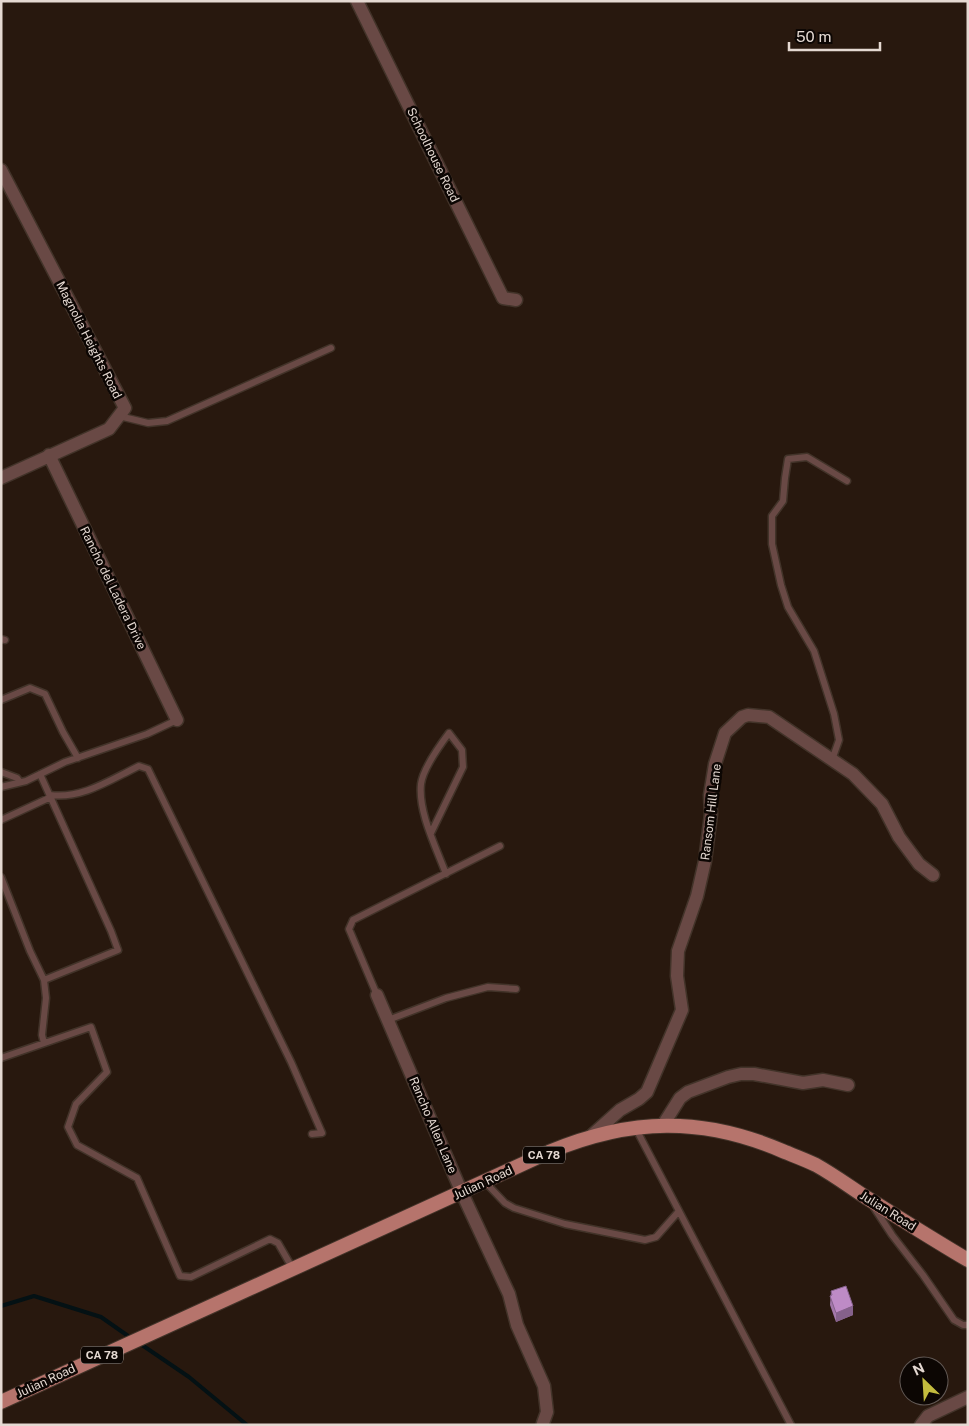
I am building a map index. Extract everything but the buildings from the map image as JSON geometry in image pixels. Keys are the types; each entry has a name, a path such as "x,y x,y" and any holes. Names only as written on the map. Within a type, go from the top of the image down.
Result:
{"main road":[{"name":"Julian Road","path":"1,1402 556,1149 591,1136 635,1127 662,1125 712,1129 760,1141 815,1165 968,1260"}],"street":[{"name":"Schoolhouse Road","path":"356,1 503,298 516,300"},
{"name":"Magnolia Heights Road","path":"1,170 125,408 109,428 1,478"},
{"name":"Rancho del Ladera Drive","path":"49,455 177,720"},
{"name":"Ransom Hill Lane","path":"591,1136 620,1110 647,1092 682,1010 677,976 678,951 697,896 706,861 715,764 725,733 742,717 748,715 769,717 853,774 882,804 899,838 920,864 934,875"},
{"name":"Rancho Allen Lane","path":"377,995 462,1193 509,1294 516,1325 544,1386 547,1412 543,1422"},
{"path":"662,1125 677,1102 688,1092 734,1076 754,1074 803,1083 823,1080 848,1085"},
{"path":"921,1425 928,1416 968,1397"}],"lane":[{"path":"119,416 148,423 167,421 331,348"},
{"path":"832,760 839,740 834,714 814,651 788,607 780,585 772,544 772,516 783,501 788,459 807,457 847,481"},
{"path":"1,700 30,688 45,694 78,758"},
{"path":"1,787 20,782 78,758 147,734 177,720"},
{"path":"431,833 463,767 462,750 449,733 435,751 421,783 423,811 431,833 446,874"},
{"path":"1,820 51,796 61,797 86,792 140,766 148,769 291,1062 322,1133 312,1134"},
{"path":"1,772 17,778 20,782"},
{"path":"40,774 118,950 44,980"},
{"path":"377,995 349,929 353,920 500,846"},
{"path":"1,877 30,951 44,980 46,998 42,1035 44,1044"},
{"path":"388,1020 446,998 488,987 516,989"},
{"path":"1,1058 91,1027 107,1072 76,1104 68,1128 77,1145 137,1178 180,1276 192,1277 270,1239 278,1243 293,1269"},
{"path":"635,1127 791,1425"},
{"path":"484,1182 505,1203 514,1208 565,1224 645,1240 656,1237 679,1211"},
{"path":"868,1198 892,1235 954,1320 963,1325 968,1324"}],"waterway":[{"path":"1,1306 34,1296 101,1317 131,1338"},
{"path":"139,1343 189,1377 247,1425"}]}
